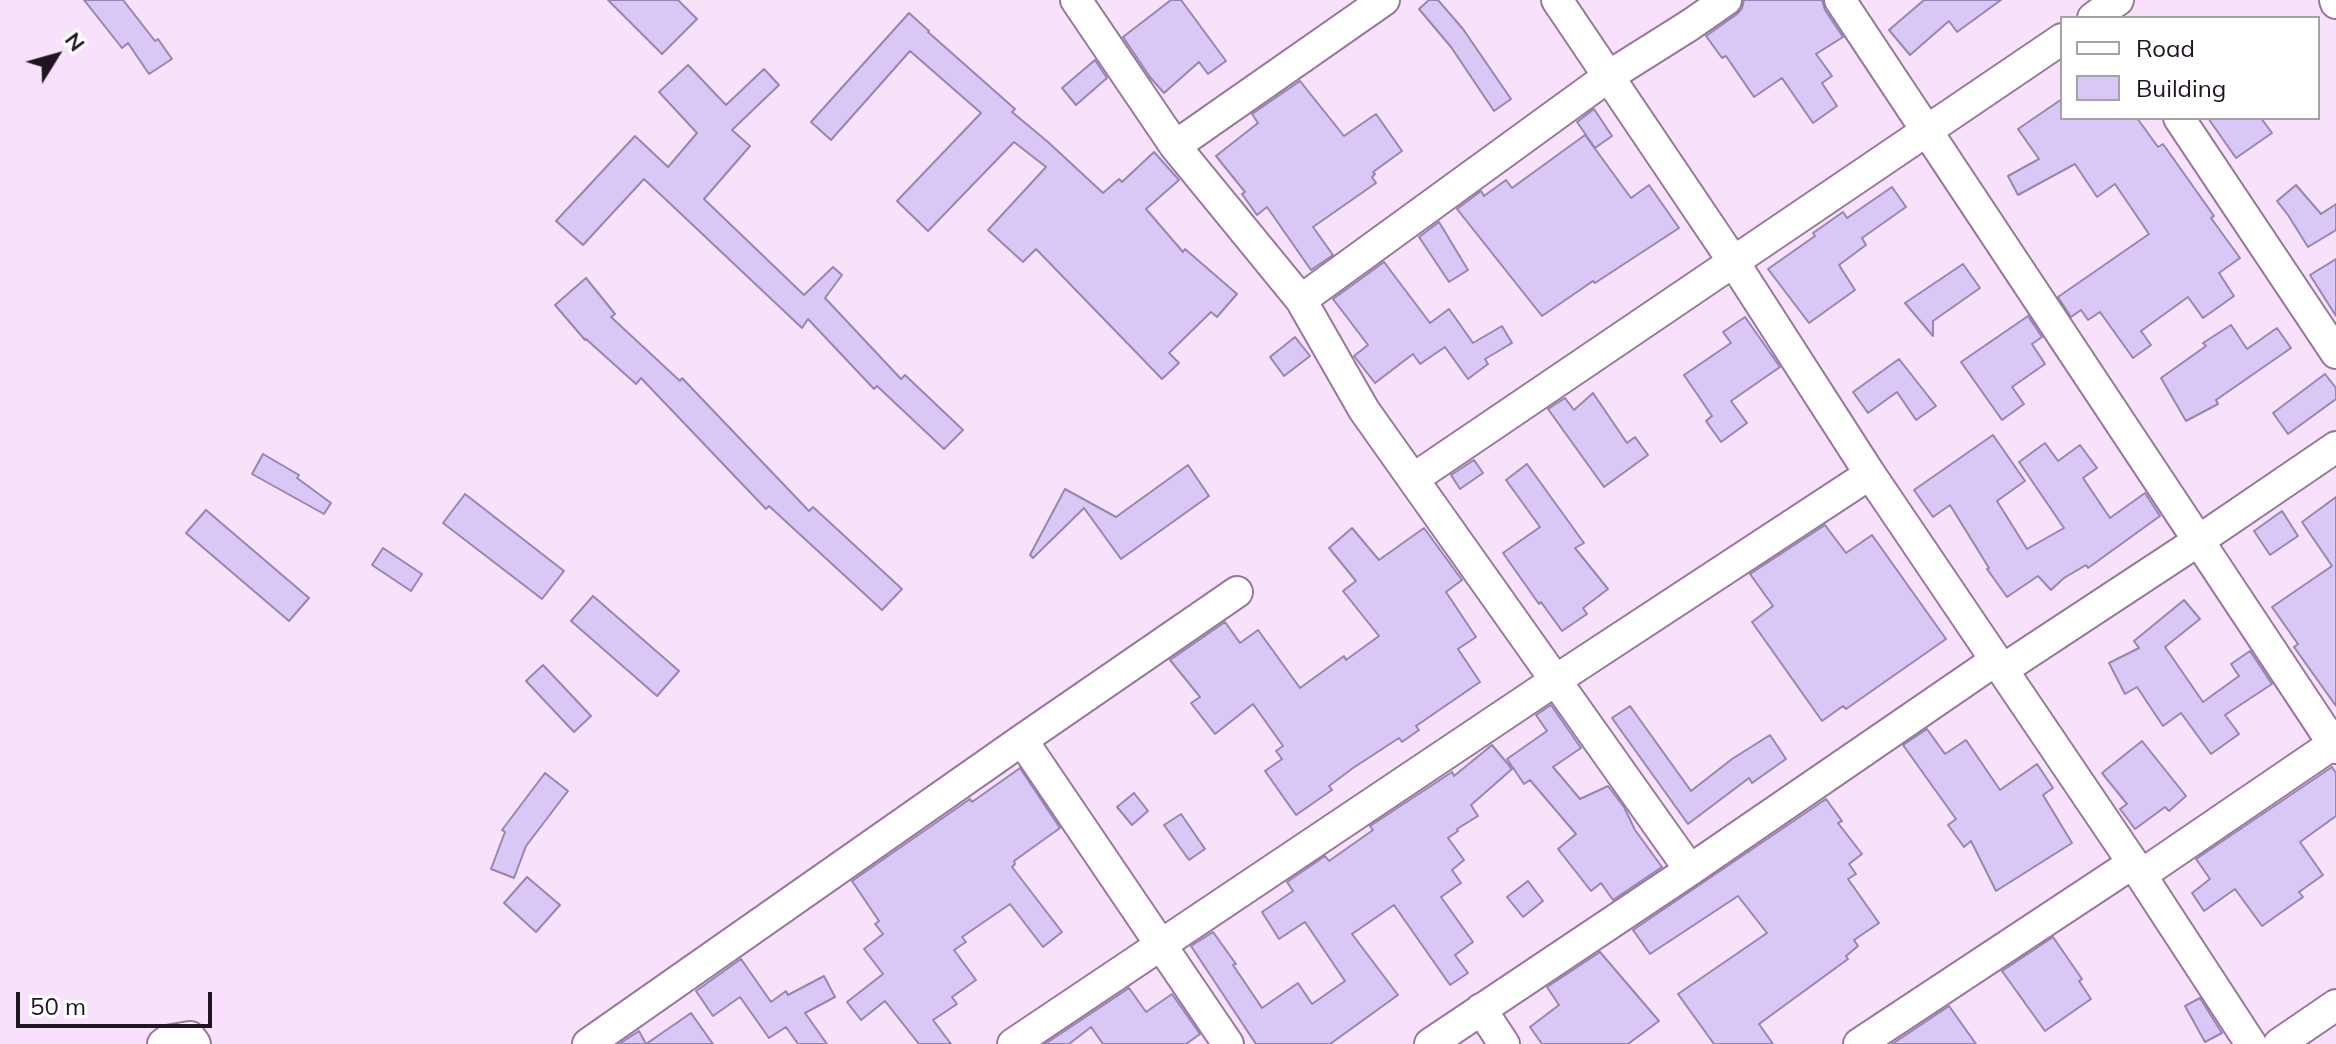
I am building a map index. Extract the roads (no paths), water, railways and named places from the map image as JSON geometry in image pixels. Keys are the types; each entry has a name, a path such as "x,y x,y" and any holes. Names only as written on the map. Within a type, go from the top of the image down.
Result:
{"street":[{"path":"1076,0 1175,146 1301,300 1364,410 1690,870"},
{"path":"1175,146 1384,0"},
{"path":"1557,0 2251,1044"},
{"path":"1301,300 1609,76 1726,0"},
{"path":"1840,0 2335,745 1859,1044"},
{"path":"1413,479 2060,40"},
{"path":"2180,120 2336,353"},
{"path":"1430,1044 1999,665 2198,541 2336,447"},
{"path":"1013,1044 1870,474"},
{"path":"588,1044 1237,592"},
{"path":"1022,740 1228,1044"},
{"path":"2279,1044 2336,1005"},
{"path":"1481,1009 1504,1044"},
{"path":"163,1044 190,1037 195,1044"}]}
